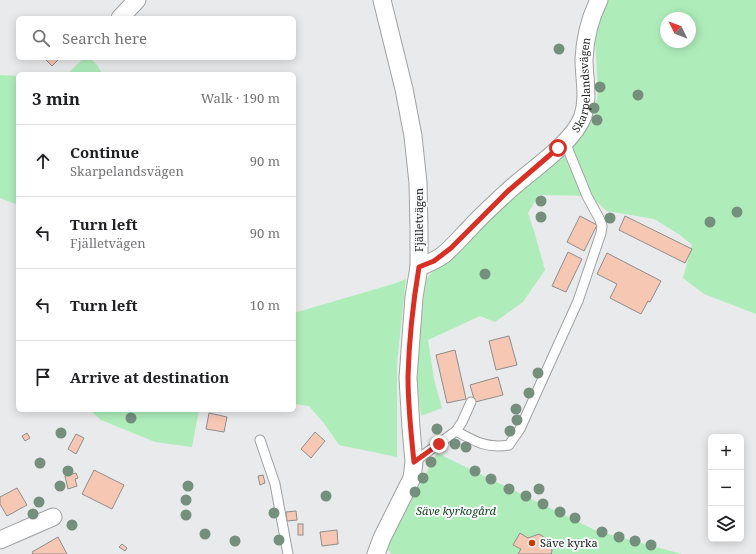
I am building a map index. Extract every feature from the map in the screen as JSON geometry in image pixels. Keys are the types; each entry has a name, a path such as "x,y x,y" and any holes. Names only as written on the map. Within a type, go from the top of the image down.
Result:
{"street":[{"path":"122,16 137,0"},
{"name":"Fjälletvägen","path":"376,554 382,538 412,478 414,462 410,428 408,378 414,297 419,267 418,183 413,136 404,89 382,0"},
{"name":"Skarpelandsvägen","path":"419,267 434,261 451,248 508,191 565,142 579,124 585,108 586,90 584,59 586,41 591,21 599,0"},
{"path":"0,540 53,517"}],"lane":[{"path":"456,431 485,445 509,445 520,429 578,301 602,226 565,142"},
{"path":"414,462 456,431 471,402"},
{"path":"260,440 275,484 288,554"}],"green space":[{"path":"609,0 756,0 756,314 704,294 683,278 692,245 680,235 654,219 607,211 590,196 539,195 528,213 545,270 523,302 495,322 480,316 428,340 434,379 442,408 421,416 417,380 417,337 425,281 438,264 573,143 593,119 598,92 595,39 599,18"},
{"path":"82,60 92,60 101,72 69,72"},
{"path":"0,75 16,76 16,204 0,198"},
{"path":"406,279 397,363 397,457 339,445 323,422 309,406 296,404 296,312"},
{"path":"92,412 199,412 192,447 155,442 101,420"},
{"name":"Säve kyrkogård","path":"437,453 597,531 682,554 391,554 386,547"}],"building":[{"path":"46,60 58,60 52,66"},
{"path":"580,216 597,225 584,251 567,242"},
{"path":"625,216 692,249 685,263 619,230"},
{"path":"568,252 582,259 566,292 552,286"},
{"path":"607,253 661,281 650,302 648,301 641,314 610,298 617,284 597,274"},
{"path":"509,336 517,365 496,370 489,341"},
{"path":"455,350 466,399 447,403 436,355"},
{"path":"498,377 503,395 475,402 470,385"},
{"path":"209,413 227,417 224,432 206,429"},
{"path":"315,432 325,441 311,458 301,449"},
{"path":"27,433 30,438 25,441 22,436"},
{"path":"76,434 84,438 76,454 68,449"},
{"path":"94,470 124,485 112,509 82,494"},
{"path":"76,473 78,478 75,479 77,486 68,489 65,476"},
{"path":"263,475 265,483 260,485 258,476"},
{"path":"17,488 27,505 7,516 0,504 0,497"},
{"path":"296,511 297,520 287,521 286,512"},
{"path":"298,524 303,524 303,535 298,535"},
{"path":"337,530 338,544 322,546 320,532"},
{"name":"Säve kyrka","path":"520,533 528,538 539,534 550,541 552,551 551,554 518,554 521,549 513,545"},
{"path":"58,537 67,554 33,554 32,552"},
{"path":"122,544 127,548 125,551 119,547"}],"place":[{"name":"Säve kyrka","path":"532,543"}],"route":[{"path":"439,444 421,459 414,462 410,428 408,378 414,297 419,267 434,261 451,248 508,191 558,148"}]}
